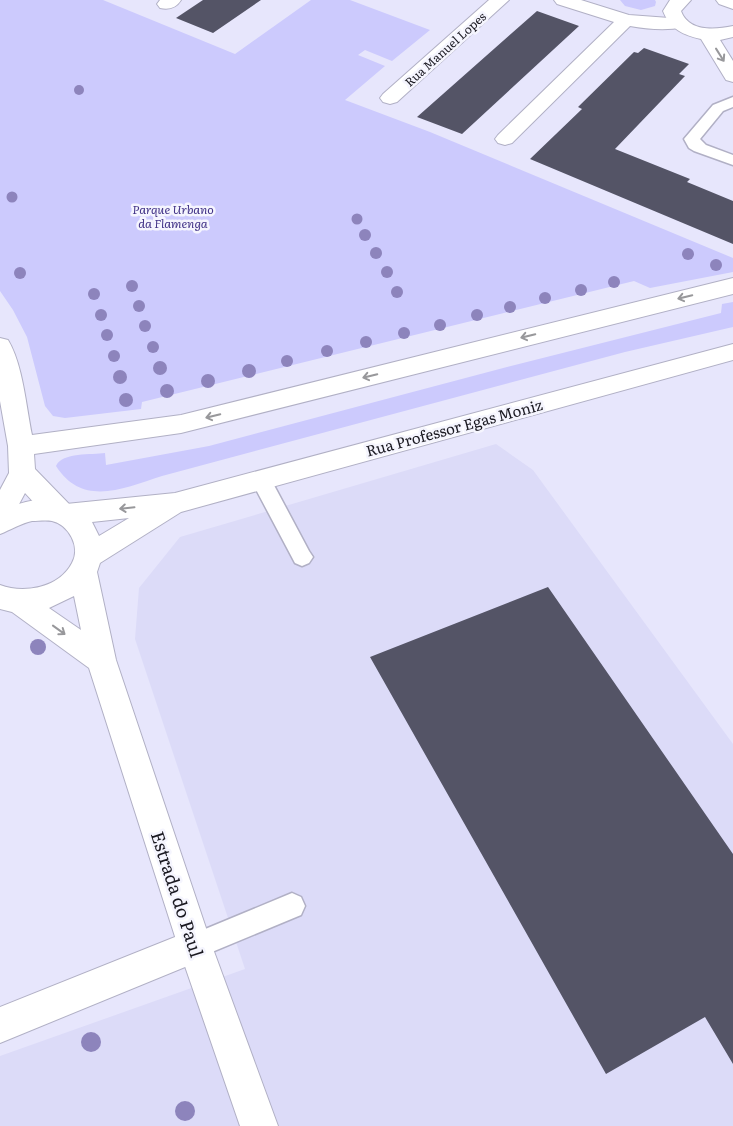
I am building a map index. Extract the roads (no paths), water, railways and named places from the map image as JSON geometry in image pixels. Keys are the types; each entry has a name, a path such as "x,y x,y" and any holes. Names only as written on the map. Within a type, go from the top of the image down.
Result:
{"street":[{"name":"Rua Manuel Lopes","path":"390,98 500,0"},
{"path":"563,0 626,20 646,23 678,23"},
{"path":"680,0 674,5 672,11 673,17 678,23 696,32 707,34 733,31"},
{"path":"725,0 733,4"},
{"path":"505,139 626,20"},
{"path":"707,34 733,76"},
{"path":"21,446 181,424 733,286"},
{"path":"0,346 5,362 21,446 22,473 0,516"},
{"name":"Rua Professor Egas Moniz","path":"0,523 10,516 45,509 65,513 175,503 733,352"},
{"name":"Estrada do Paul","path":"22,473 84,529 90,542 86,563 101,660 195,946 259,1126"},
{"name":"Rua Professor Egas Moniz","path":"6,598 38,600 56,594 72,583 86,563 175,503"},
{"path":"6,598 101,660"},
{"path":"0,1025 195,946"}],"lane":[{"path":"733,102 718,108 692,139 695,145 700,148 733,160"},
{"path":"261,480 302,557"},
{"path":"195,946 292,906"}],"park label":[{"name":"Parque Urbano da Flamenga","path":"173,216"}]}
